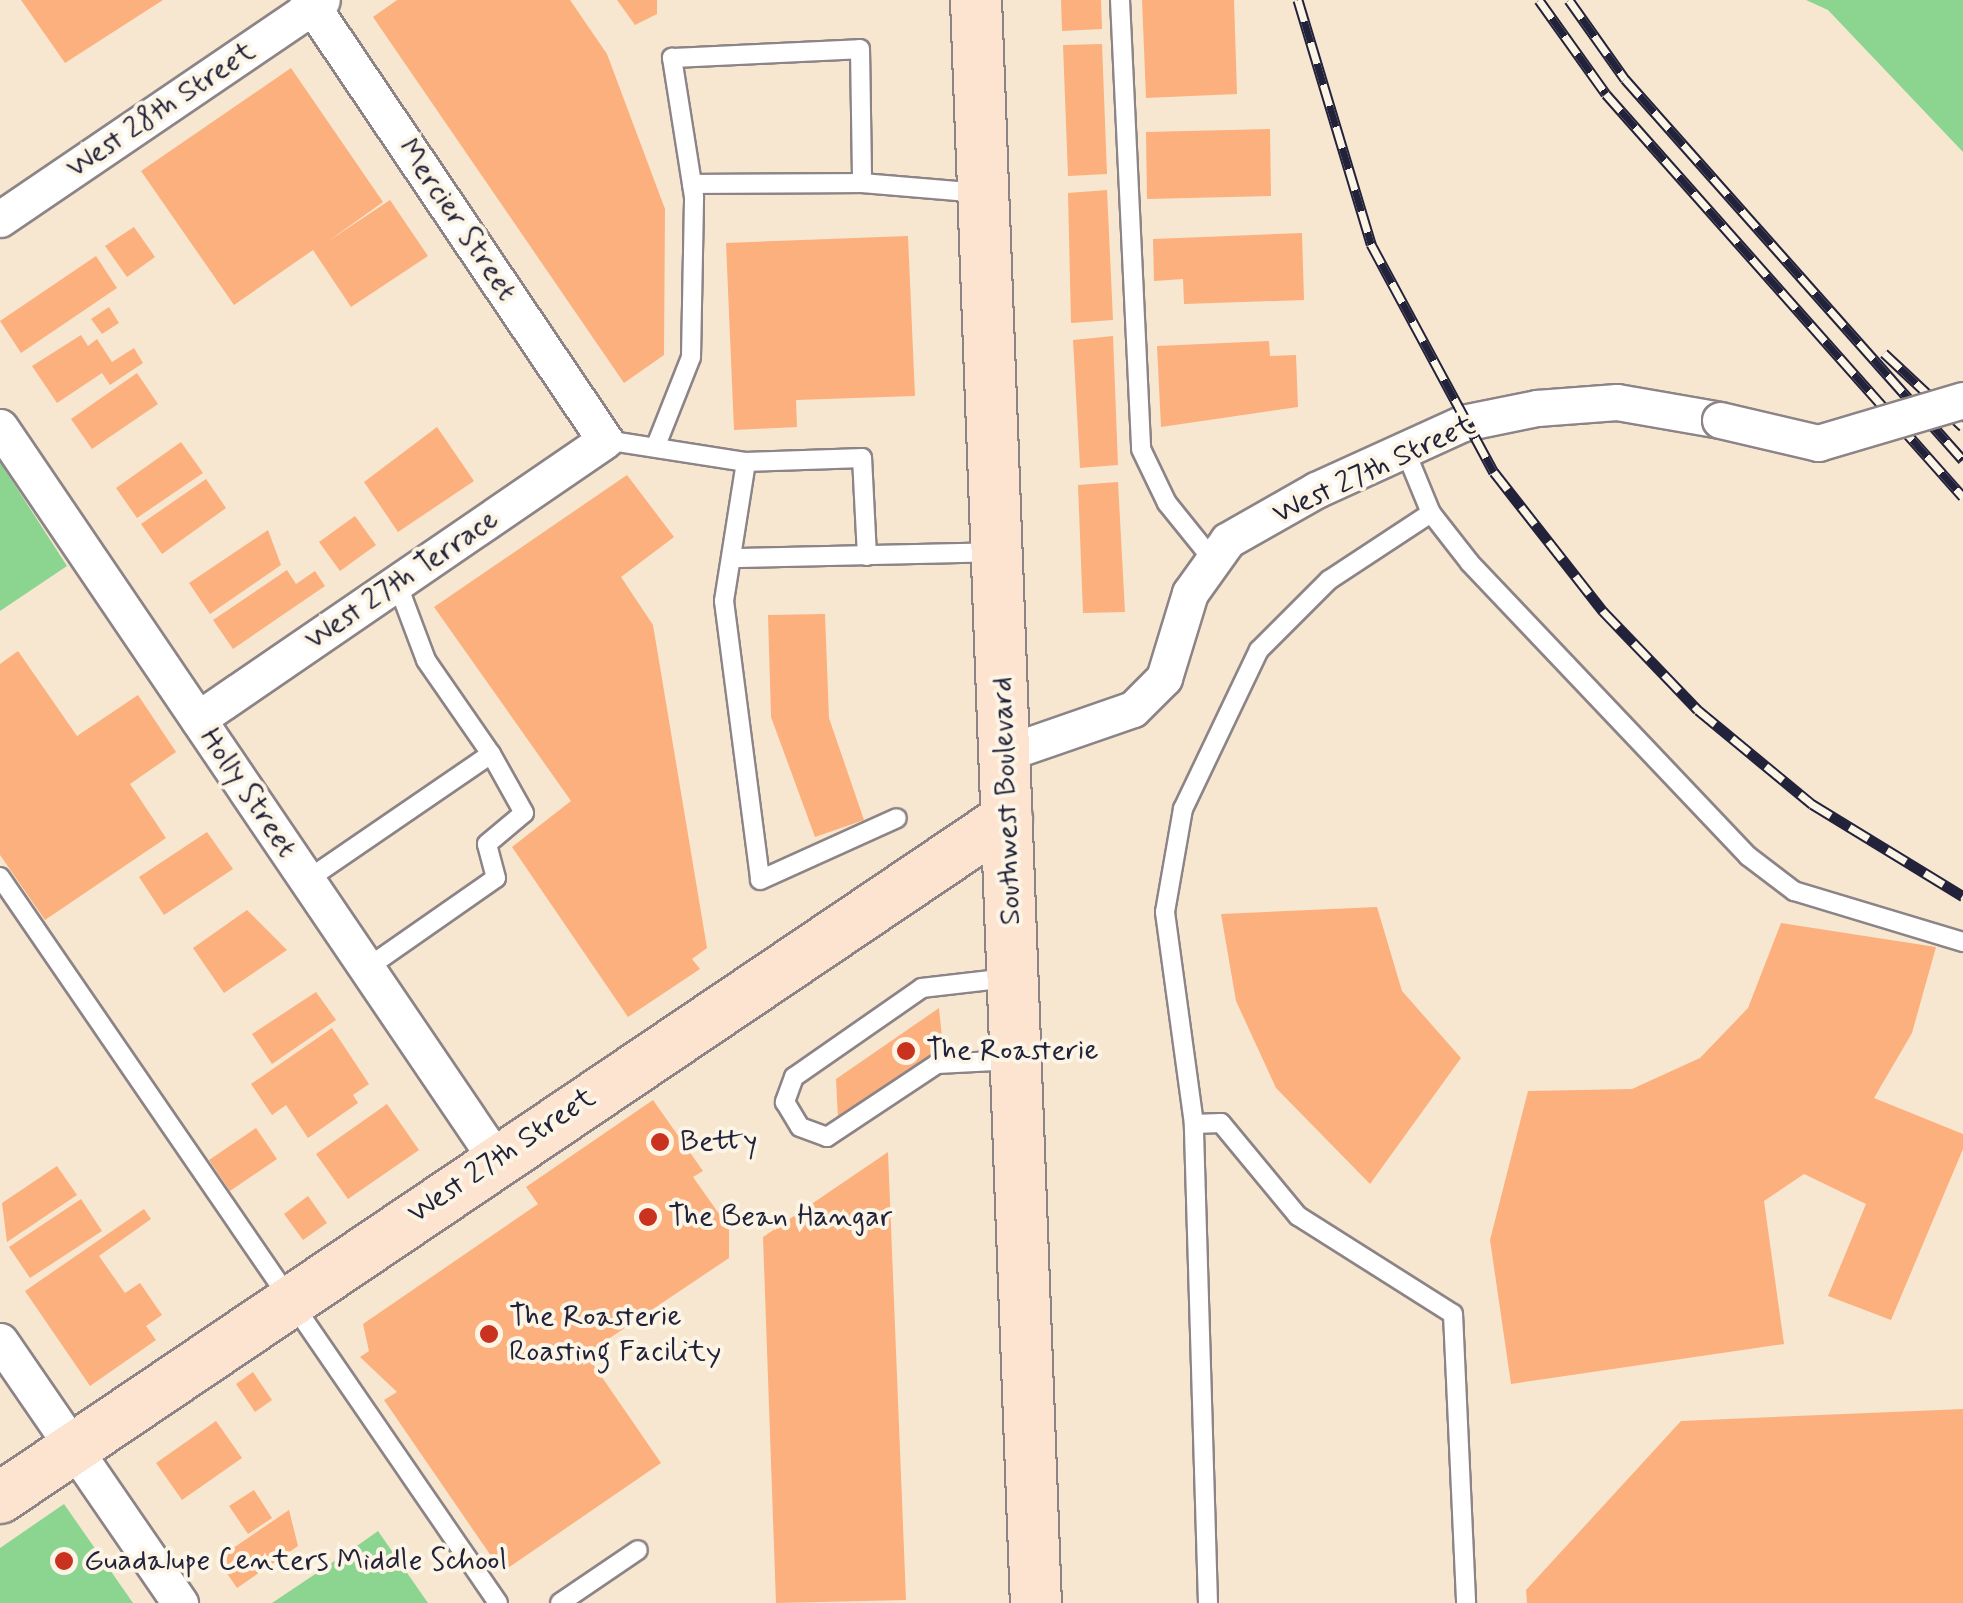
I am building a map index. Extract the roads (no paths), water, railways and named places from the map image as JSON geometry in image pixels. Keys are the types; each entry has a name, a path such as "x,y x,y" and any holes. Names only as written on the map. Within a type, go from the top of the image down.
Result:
{"main road":[{"name":"Southwest Boulevard","path":"976,0 1036,1603"},
{"name":"West 27th Street","path":"0,1498 496,1159 1007,818"}],"street":[{"name":"West 28th Street","path":"0,219 314,2"},
{"name":"Mercier Street","path":"314,2 605,440"},
{"name":"West 27th Street","path":"1006,754 1133,709 1164,678 1190,593 1214,560 1243,532 1462,424 1536,408 1616,402 1720,420 1818,443 1963,400"},
{"name":"Holly Street","path":"0,427 496,1159"},
{"name":"West 27th Terrace","path":"198,719 605,440"},
{"path":"0,1341 180,1603"}],"lane":[{"path":"1120,0 1141,449 1185,531 1214,560"},
{"path":"658,443 692,357 692,184 672,58 860,49 862,183"},
{"path":"692,184 862,183 984,192"},
{"path":"605,440 658,443 746,462 862,458 867,556"},
{"path":"1405,450 1431,513 1748,856 1794,890 1963,942"},
{"path":"746,462 736,558 724,602 760,880 897,818"},
{"path":"1208,1603 1194,1124 1165,912 1183,809 1260,650 1328,580 1431,513"},
{"path":"736,558 998,552"},
{"path":"367,968 496,878 487,844 524,814 492,754 426,660 397,583"},
{"path":"307,880 492,754"},
{"path":"0,877 498,1603"},
{"path":"1013,978 922,988 794,1076 786,1102 800,1127 826,1137 937,1064 1016,1060"},
{"path":"1194,1124 1221,1123 1298,1216 1453,1314 1466,1603"},
{"path":"560,1603 638,1550"}],"railway":[{"path":"1298,0 1371,244 1494,472 1603,611 1698,710 1812,804 1963,896"},
{"path":"1539,0 1606,94 1963,497"},
{"path":"1569,0 1625,79 1963,460"},
{"path":"1884,353 1963,427"}],"place":[{"name":"The Roasterie","path":"906,1051"},
{"name":"Betty","path":"660,1142"},
{"name":"The Bean Hangar","path":"648,1217"},
{"name":"The Roasterie Roasting Facility","path":"489,1334"},
{"name":"Guadalupe Centers Middle School","path":"64,1561"}]}
